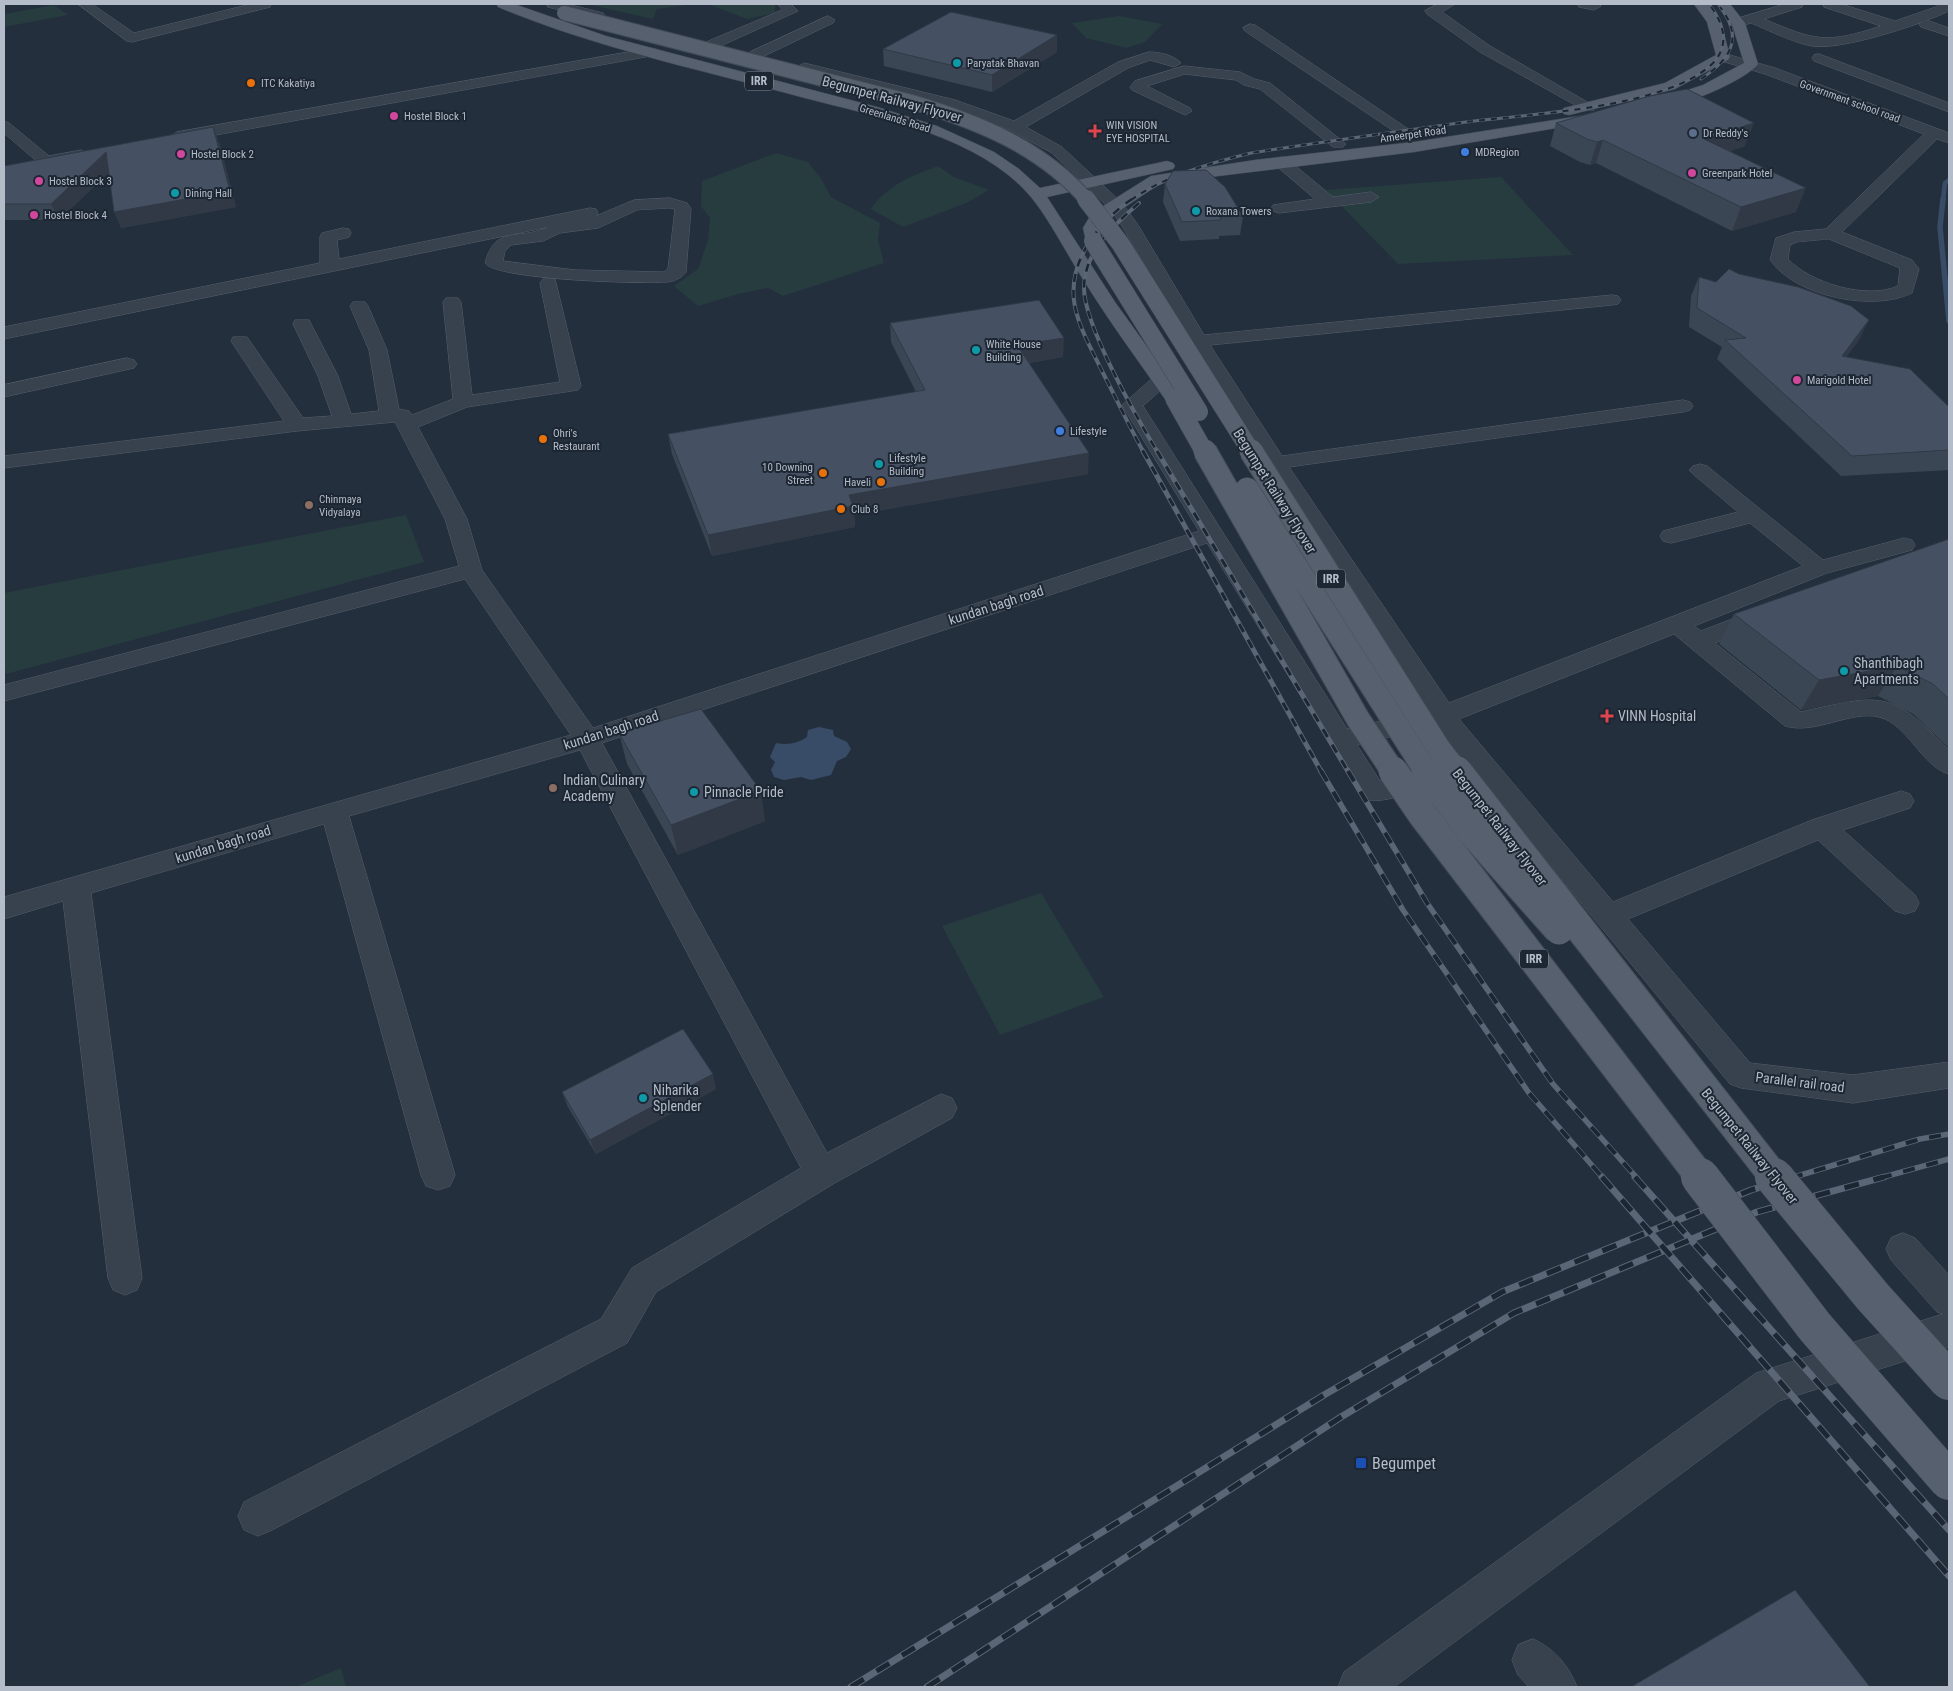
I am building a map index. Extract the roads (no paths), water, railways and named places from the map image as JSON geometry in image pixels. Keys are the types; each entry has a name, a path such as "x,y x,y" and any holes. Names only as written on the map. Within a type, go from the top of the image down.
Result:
{"main road":[{"name":"Greenlands Road","path":"503,4 597,40 651,52 903,118 967,143 1011,170 1036,194 1107,303 1168,389"},
{"name":"Begumpet Railway Flyover","path":"536,4 559,8 899,98 958,116 980,125 1042,159 1085,195 1120,243 1439,749 1666,1041 1873,1297 1949,1382"},
{"path":"1700,4 1714,22 1723,57"},
{"path":"1723,4 1738,23 1750,62"},
{"name":"Ameerpet Road","path":"1036,194 1093,183 1149,169 1244,154 1409,135 1589,107 1670,86 1723,57"},
{"name":"Ameerpet Road","path":"1116,206 1157,180 1281,162 1414,147 1616,114 1691,97 1728,81 1750,62"},
{"path":"903,118 938,100"},
{"name":"IRR","path":"1116,206 1098,217 1091,225 1090,232 1093,241 1416,758 1473,834 1510,876 1666,1041"},
{"name":"IRR","path":"1168,389 1358,719 1423,815 1815,1328 1949,1481"}],"street":[{"path":"84,4 132,38 265,4"},
{"path":"711,45 790,11 784,4"},
{"path":"1449,4 1432,11 1486,49 1589,107"},
{"path":"1738,23 1797,4"},
{"path":"1829,4 1892,25"},
{"path":"1753,19 1791,35 1815,42 1847,40 1949,6 1946,4"},
{"name":"Greenlands Road","path":"559,8 938,100 1015,126 1057,150 1116,206 1130,225 1198,341 1276,463 1444,715 1480,765 1741,1075"},
{"path":"1772,66 1799,63 1819,58 1949,17"},
{"path":"755,55 828,20"},
{"path":"1926,24 1949,32"},
{"path":"1250,28 1409,135"},
{"path":"163,140 651,52"},
{"path":"1015,126 1123,65 1149,56 1156,56 1174,63"},
{"path":"1723,57 1772,66 1944,135 1831,234 1809,235 1782,242 1779,260 1793,271 1849,295 1862,297 1897,293 1906,290 1910,269 1906,264 1831,234"},
{"path":"1819,58 1949,108"},
{"name":"Government school road","path":"1750,62 1944,135"},
{"path":"1185,111 1137,87 1140,84 1184,70 1240,76 1265,86 1338,144"},
{"path":"4,126 46,161 95,152"},
{"path":"1281,162 1329,202"},
{"path":"1279,208 1371,197"},
{"path":"4,333 327,266 590,217 634,205 670,204 681,206 683,209 677,272 667,277 575,275 504,267 494,263 497,250 506,241 544,236 556,229 590,217"},
{"path":"327,266 330,261 328,237 343,233"},
{"path":"4,462 297,425 344,421 398,420 463,402 571,386 549,283"},
{"path":"1198,341 1612,300"},
{"path":"452,302 463,402"},
{"path":"358,306 378,350 398,420 456,519 468,562 588,739 821,1173"},
{"path":"302,324 328,376 344,421"},
{"path":"240,341 297,425"},
{"path":"4,391 127,364"},
{"path":"1168,389 1132,405 1373,792 1480,765"},
{"path":"1276,463 1682,406"},
{"path":"1700,470 1819,568"},
{"path":"1671,536 1754,515"},
{"name":"kundan bagh road","path":"5,902 76,888 334,811 588,739 1213,534"},
{"path":"1340,740 1444,715 1819,568 1913,549 1852,581"},
{"path":"4,677 217,628 468,562"},
{"path":"1697,641 1781,608 1750,595"},
{"path":"1676,623 1794,720 1800,721 1870,708 1883,708 1897,715 1949,766"},
{"path":"4,693 217,628"},
{"path":"1607,916 1822,827 1901,801"},
{"path":"334,811 438,1174"},
{"path":"1822,827 1905,903"},
{"path":"76,888 125,1278"},
{"name":"Parallel rail road","path":"1741,1075 1852,1089 1949,1075"},
{"path":"258,1516 614,1331 644,1280 821,1173 941,1108"},
{"path":"1903,1249 1949,1300"},
{"path":"1359,1687 1770,1386 1949,1330"}],"water":[{"path":"819,727 833,730 834,736 847,742 851,749 846,757 837,761 831,775 811,780 801,777 784,780 774,777 771,770 775,762 770,757 776,743 796,743 807,737 808,730"}],"waterway":[{"path":"1943,200 1945,183 1949,180"},
{"path":"1943,199 1940,227 1949,321"}],"railway":[{"path":"1131,200 1173,177 1251,153 1466,122 1595,107 1662,91 1690,79 1711,65 1717,58 1721,50 1723,34 1718,19 1709,4"},
{"path":"1701,79 1720,64 1727,56 1731,47 1731,29 1720,7"},
{"path":"1132,199 1107,219 1087,245 1075,275 1073,291 1075,307 1083,332 1144,453"},
{"path":"1139,203 1102,239 1090,261 1084,287 1086,303 1101,347 1137,418 1158,453"},
{"path":"1143,451 1322,773"},
{"path":"1157,451 1349,773"},
{"path":"1321,771 1403,910 1529,1093 1603,1178"},
{"path":"1348,771 1427,903 1553,1084 1637,1178"},
{"path":"1791,1178 1920,1139 1949,1134"},
{"path":"1880,1178 1949,1159"},
{"path":"1602,1177 1649,1232"},
{"path":"1635,1177 1674,1221"},
{"path":"1674,1221 1751,1190 1795,1177"},
{"path":"1691,1240 1757,1212 1884,1177"},
{"path":"1649,1232 1674,1221"},
{"path":"1674,1221 1691,1240"},
{"path":"851,1687 1324,1395 1502,1292 1649,1232"},
{"path":"1649,1232 1666,1250"},
{"path":"1666,1250 1691,1240"},
{"path":"1691,1240 1949,1530"},
{"path":"927,1687 1341,1417 1514,1313 1666,1250"},
{"path":"1666,1250 1949,1576"}],"place":[{"name":"Paryatak Bhavan","path":"957,63"},
{"name":"ITC Kakatiya","path":"251,83"},
{"name":"Hostel Block 1","path":"394,116"},
{"name":"WIN VISION EYE HOSPITAL","path":"1095,131"},
{"name":"Dr Reddy's","path":"1693,133"},
{"name":"MDRegion","path":"1465,152"},
{"name":"Hostel Block 2","path":"181,154"},
{"name":"Greenpark Hotel","path":"1692,173"},
{"name":"Hostel Block 3","path":"39,181"},
{"name":"Dining Hall","path":"175,193"},
{"name":"Roxana Towers","path":"1196,211"},
{"name":"Hostel Block 4","path":"34,215"},
{"name":"White House Building","path":"976,350"},
{"name":"Marigold Hotel","path":"1797,380"},
{"name":"Lifestyle","path":"1060,431"},
{"name":"Ohri's Restaurant","path":"543,439"},
{"name":"Lifestyle Building","path":"879,464"},
{"name":"10 Downing Street","path":"823,473"},
{"name":"Haveli","path":"881,482"},
{"name":"Chinmaya Vidyalaya","path":"309,505"},
{"name":"Club 8","path":"841,509"},
{"name":"Shanthibagh Apartments","path":"1844,671"},
{"name":"VINN Hospital","path":"1607,716"},
{"name":"Indian Culinary Academy","path":"553,788"},
{"name":"Pinnacle Pride","path":"694,792"},
{"name":"Niharika Splender","path":"643,1098"},
{"name":"Begumpet","path":"1361,1463"}]}
